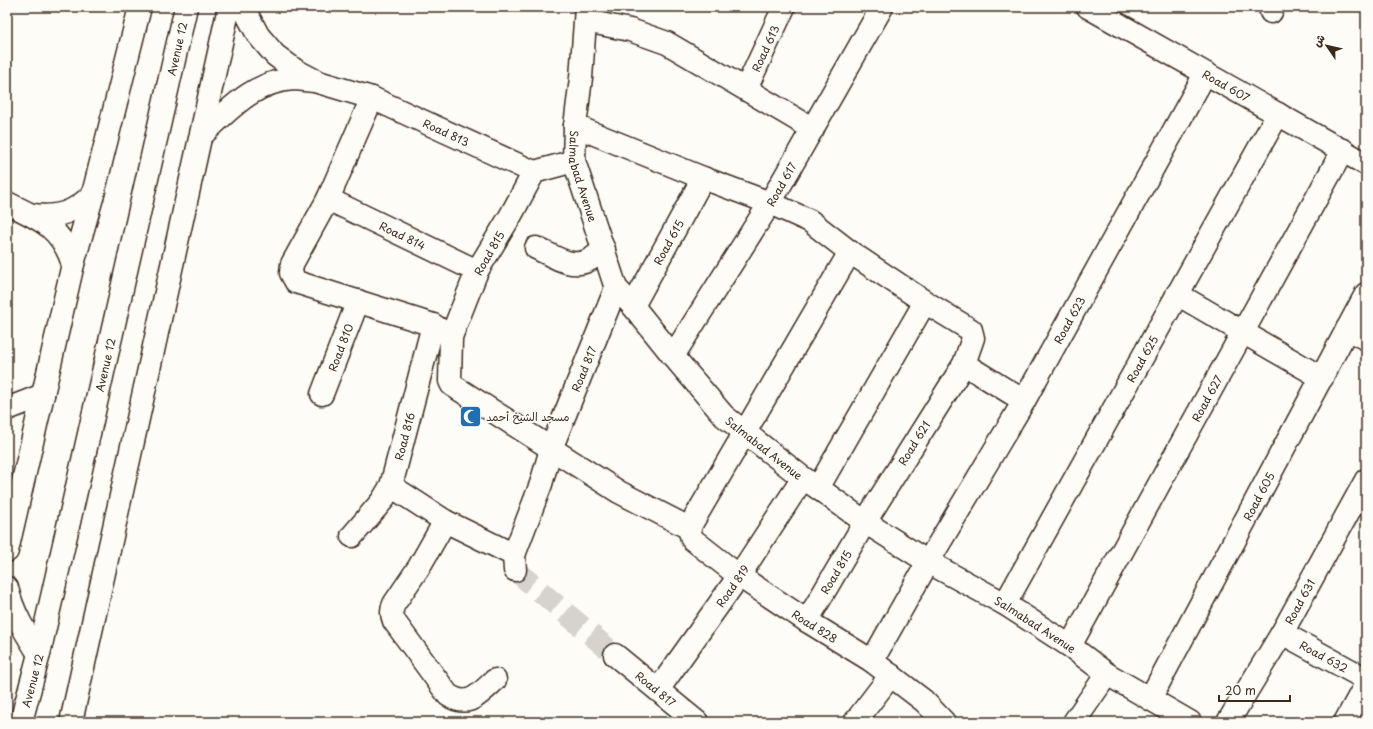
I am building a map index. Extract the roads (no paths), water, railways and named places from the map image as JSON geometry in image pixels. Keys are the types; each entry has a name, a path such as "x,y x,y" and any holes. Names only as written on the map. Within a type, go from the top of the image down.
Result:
{"street":[{"path":"7,551 73,264 93,194 140,7"},
{"name":"Avenue 12","path":"21,722 39,654 186,7"},
{"path":"71,722 202,135 229,7"},
{"name":"Road 813","path":"243,7 258,35 275,55 295,70 318,82 372,98 534,172"},
{"name":"Road 613","path":"746,89 784,7"},
{"name":"Road 617","path":"672,356 770,203 882,7"},
{"name":"Road 607","path":"1088,7 1366,164"},
{"path":"586,14 667,43 813,129"},
{"name":"Salmabad Avenue","path":"586,14 575,126 574,162 616,288 633,306 672,356 724,416 810,483 865,522 928,562 1005,604 1070,646 1107,674 1190,722"},
{"name":"Road 623","path":"928,562 1024,401 1205,74"},
{"name":"Road 813","path":"202,135 249,93 271,83 294,80 318,82"},
{"path":"372,98 328,199 292,264 291,273 296,282 358,301 442,331 450,381 452,385 550,449 620,492 689,528 850,252"},
{"name":"Road 625","path":"1005,604 1278,114"},
{"path":"575,126 702,178 770,203 810,221 850,252 925,302"},
{"name":"Road 627","path":"1070,646 1342,150"},
{"path":"534,172 574,162"},
{"name":"Road 815","path":"442,331 511,215 534,172"},
{"name":"Road 615","path":"633,306 702,178"},
{"path":"32,215 45,217 72,211 83,204 93,194"},
{"name":"Road 814","path":"328,199 477,271"},
{"path":"7,203 32,215 54,230 69,251 73,264"},
{"path":"536,248 571,264 589,260 604,249"},
{"name":"Road 817","path":"445,521 514,563 541,484 550,449 616,288"},
{"path":"1177,294 1322,378"},
{"name":"Road 605","path":"1150,699 1322,378 1357,334 1366,294"},
{"name":"Road 810","path":"322,394 358,301"},
{"name":"Road 621","path":"865,522 964,364 973,338 971,330 925,302"},
{"name":"Road 819","path":"658,690 739,576 810,483 925,302"},
{"name":"Road 816","path":"352,536 382,501 391,486 442,331"},
{"path":"964,364 1024,401"},
{"path":"7,409 43,395"},
{"name":"Road 631","path":"1228,722 1282,633 1366,480"},
{"path":"391,486 445,521 419,567 391,610 394,621 448,695 455,700 464,702 472,700 495,680"},
{"name":"Road 815","path":"807,621 865,522"},
{"name":"Road 828","path":"689,528 692,539 739,576 891,674 924,701 944,722"},
{"path":"872,661 928,562"},
{"path":"8,599 17,618 39,654"},
{"name":"Road 632","path":"1282,633 1366,679"},
{"name":"Road 817","path":"615,655 697,722"},
{"path":"856,722 891,674"},
{"path":"1074,722 1107,674"},
{"path":"1344,722 1366,684"}],"tunnel":[{"path":"515,570 615,655"}],"place":[{"name":"مسجد الشيخ أحمد","path":"470,416"}]}
